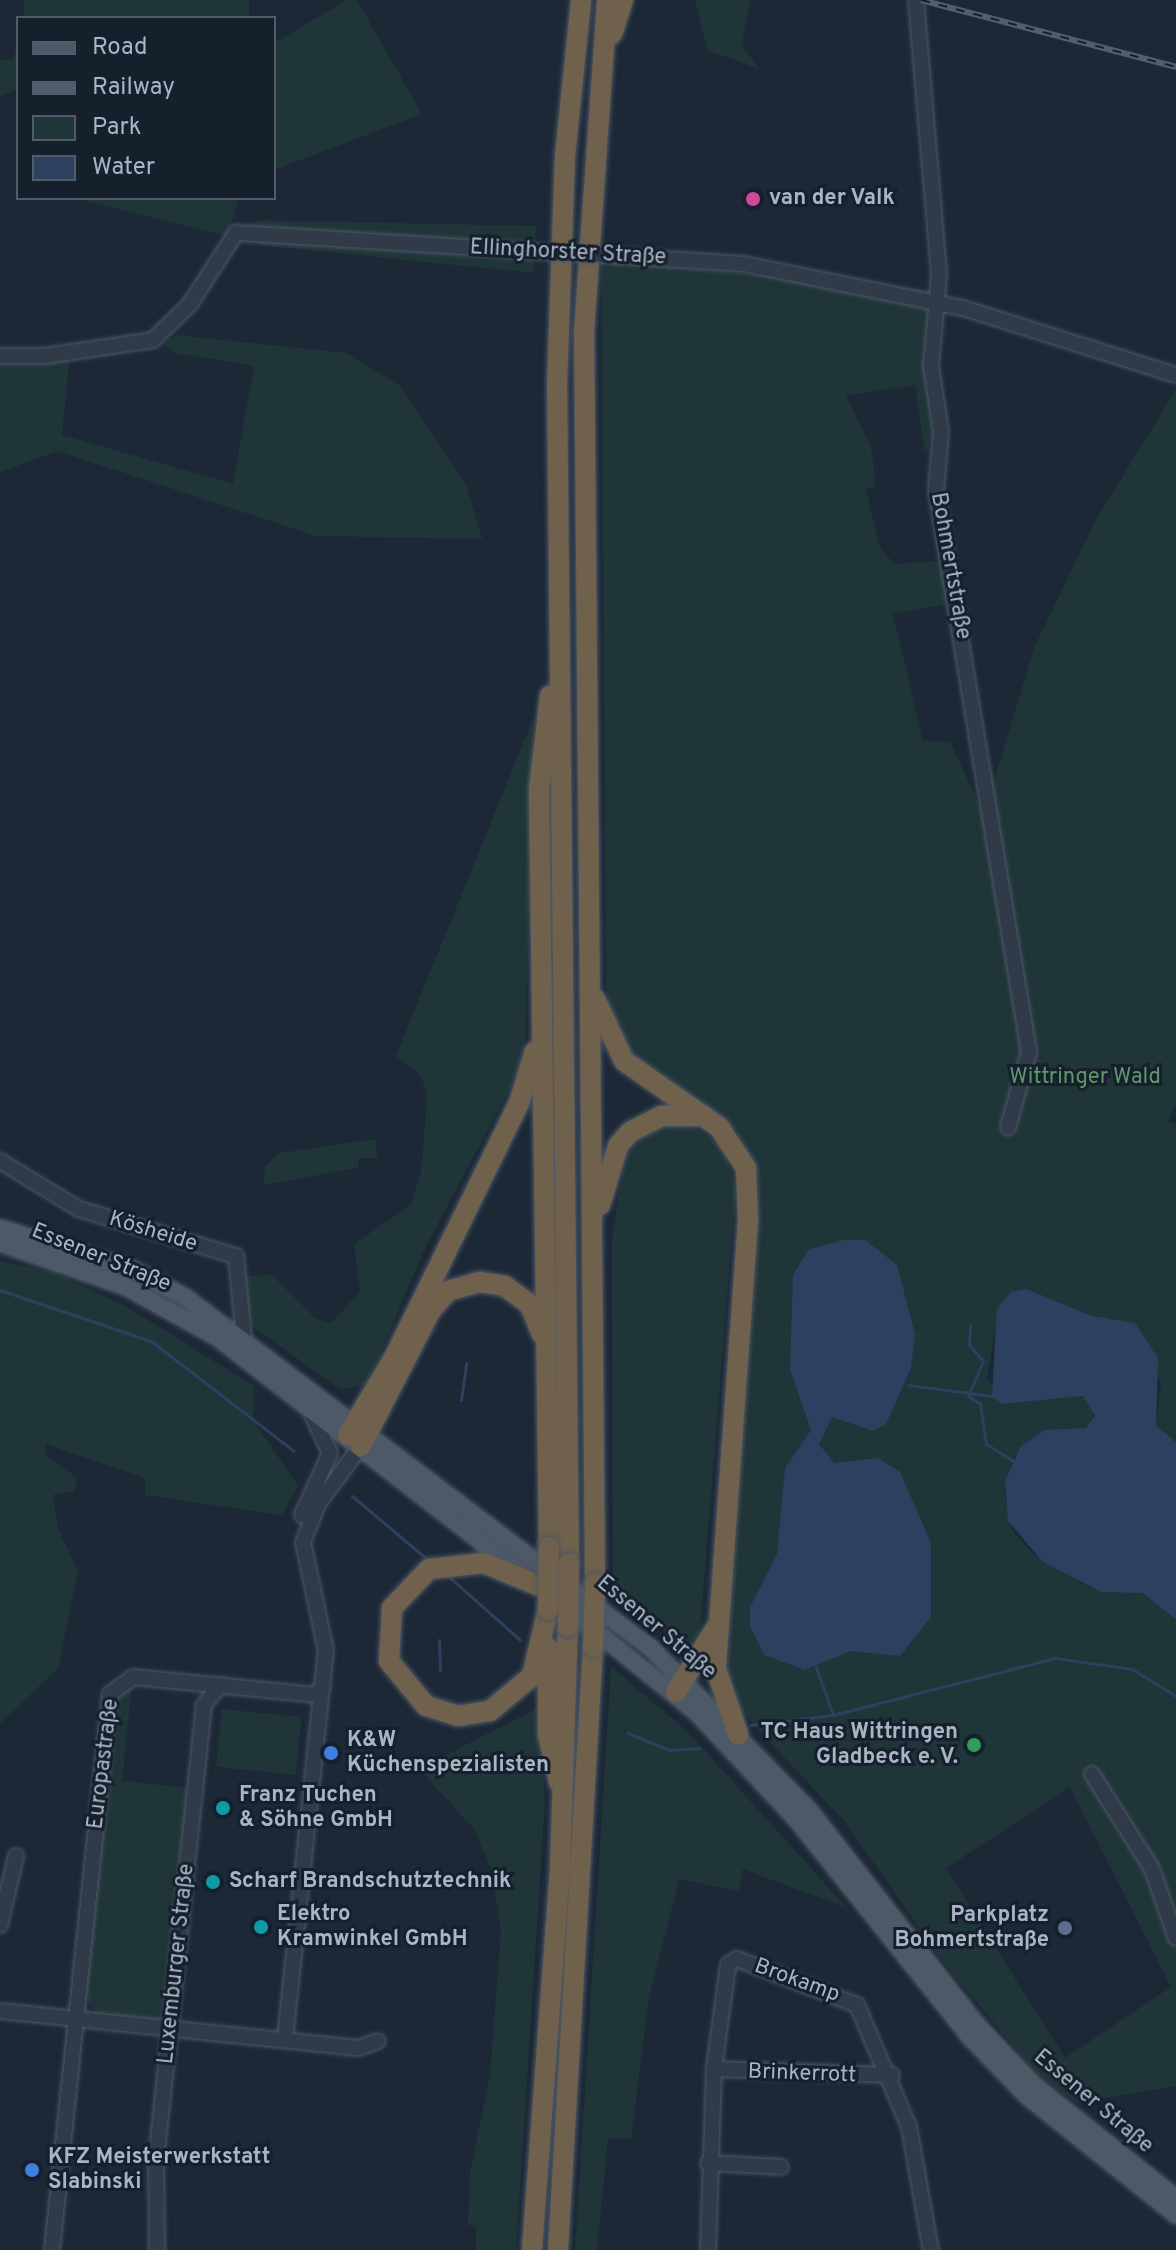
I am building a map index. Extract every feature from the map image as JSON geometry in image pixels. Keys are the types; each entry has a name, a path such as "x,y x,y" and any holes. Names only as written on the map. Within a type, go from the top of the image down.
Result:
{"highway":[{"path":"569,0 563,54 571,80"},
{"path":"532,2250 563,1793 568,1627 557,385 571,80 581,0"},
{"path":"558,2250 595,1583 584,332 598,80 607,0"},
{"path":"598,80 623,0"},
{"path":"560,633 539,789 549,1421 548,1734 563,1793"},
{"path":"590,984 624,1061 704,1116 740,1151 749,1191 716,1669 738,1734"},
{"path":"359,1434 519,1103 542,1012"},
{"path":"593,1236 610,1167 630,1132 661,1116 704,1116"},
{"path":"359,1434 439,1299 480,1282 516,1292 537,1316 549,1421"},
{"path":"537,1585 484,1563 429,1569 392,1608 389,1661 426,1706 458,1716 490,1711 532,1676 548,1610"},
{"path":"685,1685 719,1621"},
{"path":"685,1685 716,1669"}],"main road":[{"name":"Essener Straße","path":"0,1228 134,1270 244,1339 537,1585 685,1685 969,2036 1027,2096 1176,2215"},
{"name":"Essener Straße","path":"0,1243 126,1287 218,1338 296,1395 359,1434 685,1685 738,1734 809,1810 977,2025 1034,2085 1176,2198"}],"street":[{"name":"Bohmertstraße","path":"916,0 938,304 931,366 941,431 936,490 1029,1052 1008,1127"},
{"name":"Ellinghorster Straße","path":"0,356 153,340 190,304 236,233 744,264 990,314 1176,375"},
{"name":"Kösheide","path":"0,1161 79,1209 236,1256 244,1339"},
{"path":"296,1395 326,1434 326,1470"},
{"path":"285,2039 323,1687 325,1641 298,1537 326,1470 359,1434"},
{"path":"311,1584 307,1523 359,1434"},
{"name":"Europastraße","path":"52,2250 110,1694 133,1677 315,1695 323,1687"},
{"name":"Luxemburger Straße","path":"157,2250 156,2161 204,1705 220,1685"},
{"path":"1092,1774 1152,1869 1176,1938"},
{"path":"0,1925 16,1856"},
{"name":"Brokamp","path":"708,2250 708,2163 714,2069 728,1965 737,1959 857,2005 892,2075 917,2159 931,2250"},
{"path":"0,2011 358,2048 378,2041"},
{"name":"Brinkerrott","path":"714,2069 892,2075"},
{"path":"708,2163 781,2167"}],"green space":[{"path":"24,0 249,0 249,16 24,16"},
{"path":"347,0 357,0 422,114 276,169 276,42"},
{"path":"695,0 750,0 742,45 759,69 707,50"},
{"path":"16,48 16,89 0,97 0,60 14,59"},
{"path":"83,200 238,200 227,236"},
{"path":"260,220 536,226 534,273 258,245 258,231 248,226"},
{"name":"Wittringer Wald","path":"601,261 931,290 938,418 925,455 915,385 846,396 871,447 876,487 866,488 879,546 894,564 941,561 949,604 893,614 923,741 950,742 978,802 984,801 974,741 995,778 1034,648 1096,520 1176,389 1176,1104 1168,1122 1176,1124 1176,1442 1156,1426 1161,1384 1135,1323 1089,1315 1027,1289 994,1335 987,1378 1002,1403 1067,1395 1089,1398 1095,1407 1091,1425 1015,1455 1004,1490 1011,1529 1035,1556 1090,1588 1143,1593 1176,1620 1176,2086 1077,2103 1039,2077 943,1962 846,1823 741,1711 727,1672 759,1187 737,1131 652,1076 613,1028 606,988","holes":["1070,1787 1171,1987 1065,2058 946,1868"]},
{"path":"177,335 346,353 399,385 466,484 482,539 315,536 58,451 0,472 0,359 70,356 62,435 233,484 254,366 174,353 162,343"},
{"path":"533,719 525,1060 423,1252 379,1358 364,1385 340,1389 250,1325 242,1276 272,1275 315,1318 331,1323 360,1292 354,1244 411,1205 422,1167 427,1094 421,1076 396,1056"},
{"path":"686,1122 721,1144 736,1187 699,1644 683,1645 613,1592 612,1239 624,1159 651,1125"},
{"path":"376,1139 377,1158 359,1158 358,1168 263,1185 265,1167 280,1153"},
{"path":"0,1261 54,1272 127,1307 254,1386 253,1420 298,1486 282,1515 145,1495 145,1478 46,1444 45,1456 78,1478 74,1491 53,1495 58,1529 78,1570 58,1668 0,1724"},
{"path":"611,1667 687,1731 847,1908 743,1869 738,1891 679,1879 649,1998 631,2138 608,2139 597,2250 575,2250"},
{"path":"132,1683 122,1781 189,1788 165,2013 156,2020 99,2015 84,1997 116,1699"},
{"path":"538,1708 545,1802 516,2250 476,2250 476,2226 468,2225 470,2173 490,2075 501,1931 492,1871 474,1829 419,1769"},
{"path":"222,1709 302,1717 295,1775 216,1767"}],"water":[{"path":"844,1240 865,1240 897,1265 915,1334 911,1368 886,1424 873,1431 832,1417 819,1444 834,1463 878,1458 900,1472 931,1543 931,1617 900,1656 851,1651 805,1670 764,1655 750,1626 750,1607 777,1554 785,1468 811,1430 790,1369 793,1275 809,1249"},
{"path":"1027,1289 1089,1315 1135,1323 1158,1358 1156,1426 1176,1442 1176,1620 1143,1593 1101,1592 1043,1562 1008,1521 1005,1481 1021,1446 1045,1430 1086,1428 1095,1416 1083,1396 1002,1404 992,1396 997,1309 1011,1292"}],"waterway":[{"path":"0,1290 151,1341 294,1451"},
{"path":"970,1325 969,1345 983,1361 968,1396 980,1404 986,1444 1012,1460"},
{"path":"461,1400 466,1363"},
{"path":"908,1385 992,1396"},
{"path":"352,1496 428,1560"},
{"path":"448,1576 520,1640"},
{"path":"439,1640 440,1670"},
{"path":"816,1667 833,1715 1055,1658 1132,1669 1176,1696"},
{"path":"751,1725 833,1715"},
{"path":"628,1733 669,1750 699,1748"}],"railway":[{"path":"921,0 1176,67"}],"place":[{"name":"van der Valk","path":"753,199"},
{"name":"TC Haus Wittringen Gladbeck e. V.","path":"974,1745"},
{"name":"K&W Küchenspezialisten","path":"331,1753"},
{"name":"Franz Tuchen & Söhne GmbH","path":"223,1808"},
{"name":"Scharf Brandschutztechnik","path":"213,1882"},
{"name":"Elektro Kramwinkel GmbH","path":"261,1927"},
{"name":"Parkplatz Bohmertstraße","path":"1065,1928"},
{"name":"KFZ Meisterwerkstatt Slabinski","path":"32,2170"}]}
